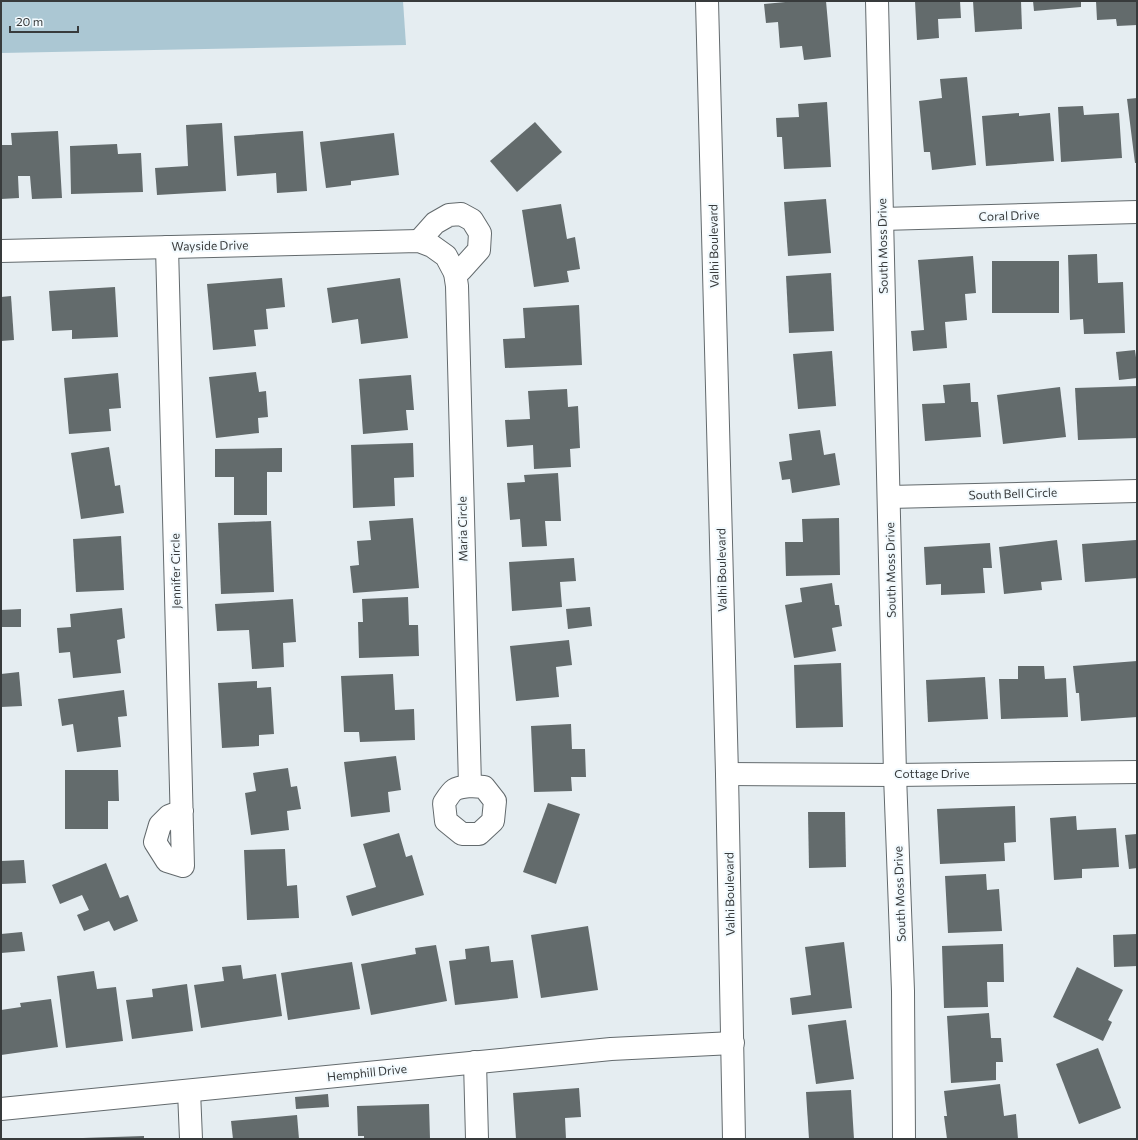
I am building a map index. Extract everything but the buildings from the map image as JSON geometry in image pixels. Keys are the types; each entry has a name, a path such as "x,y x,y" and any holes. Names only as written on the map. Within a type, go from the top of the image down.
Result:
{"street":[{"name":"Valhi Boulevard","path":"707,1 727,774 734,1139"},
{"name":"South Moss Drive","path":"877,1 895,775 903,991 904,1139"},
{"name":"Coral Drive","path":"882,219 1137,212"},
{"path":"419,241 435,224 449,214 461,214 472,220 480,233 479,250 462,270 455,274"},
{"name":"Wayside Drive","path":"1,251 419,241"},
{"name":"Maria Circle","path":"419,241 432,246 446,256 455,274 457,286 470,786"},
{"name":"Jennifer Circle","path":"167,247 183,866"},
{"name":"South Bell Circle","path":"889,497 1137,491"},
{"name":"Cottage Drive","path":"727,774 895,775 1137,772"},
{"name":"Hemphill Drive","path":"1,1110 611,1049 733,1043"},
{"path":"475,1062 477,1139"},
{"path":"189,1091 190,1139"}],"shaded area":[{"path":"1,1 403,1 406,45 1,53"}]}
